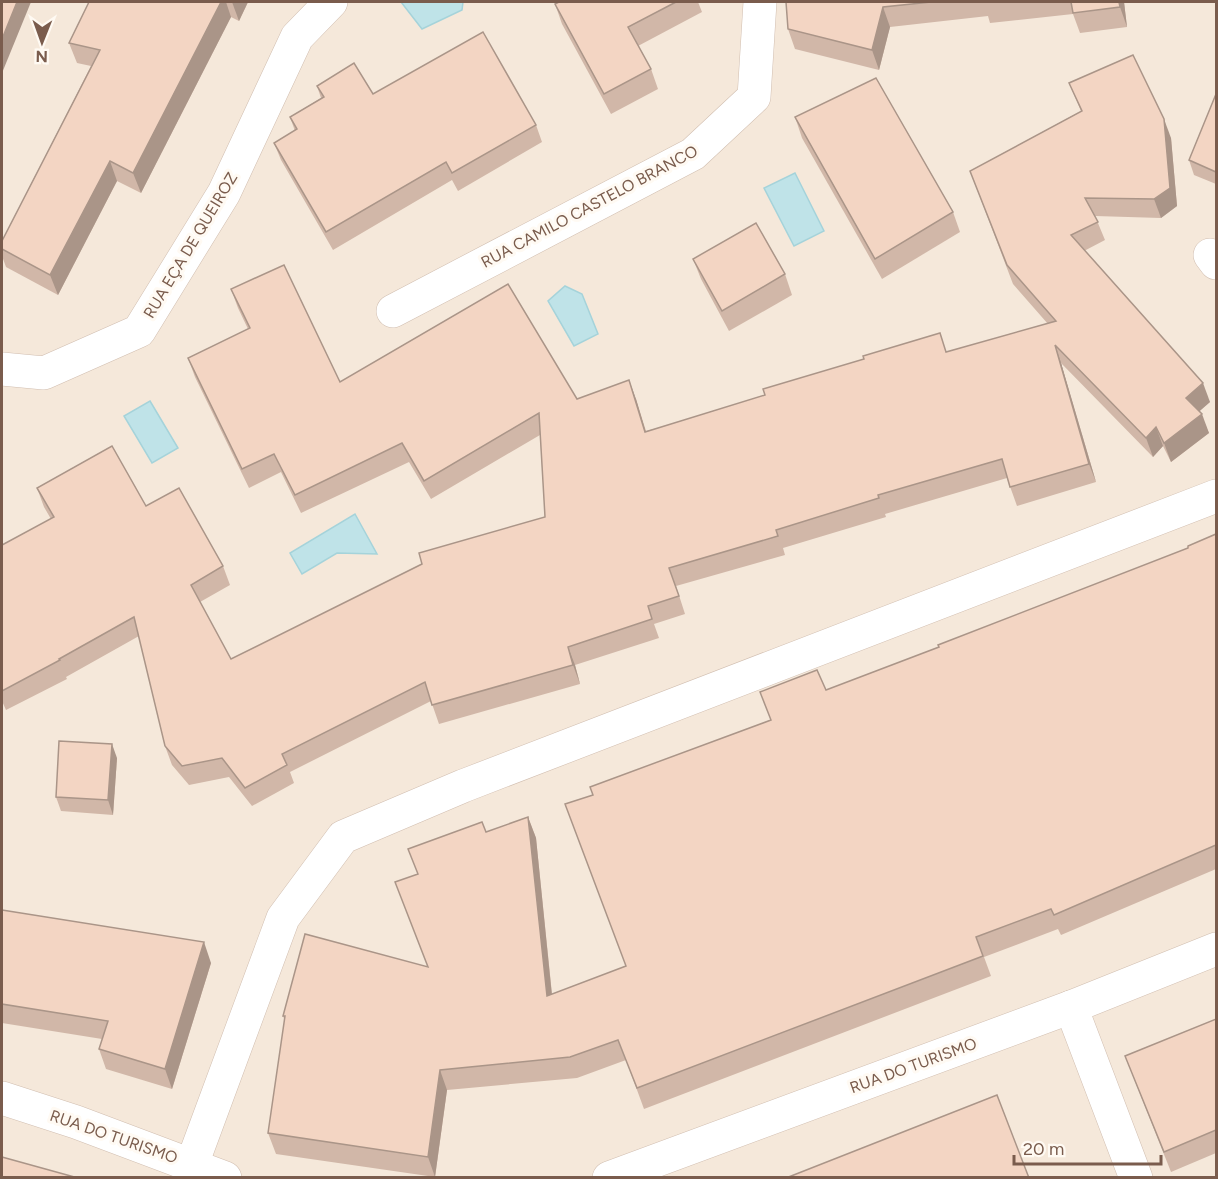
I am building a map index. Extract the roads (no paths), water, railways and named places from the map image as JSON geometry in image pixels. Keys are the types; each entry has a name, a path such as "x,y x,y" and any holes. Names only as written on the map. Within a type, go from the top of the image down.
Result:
{"street":[{"name":"RUA EÇA DE QUEIROZ","path":"2,369 44,373 139,332 224,193 297,37 331,2"},
{"name":"RUA CAMILO CASTELO BRANCO","path":"393,310 693,154 754,97 760,2"},
{"path":"192,1164 283,918 343,837 463,786 1216,496"},
{"name":"RUA DO TURISMO","path":"609,1178 1071,1007 1216,950"},
{"path":"1071,1007 1136,1178"},
{"name":"RUA DO TURISMO","path":"2,1098 76,1122 225,1178"}],"water":[{"path":"401,2 463,2 462,10 422,29"},
{"path":"795,173 824,231 794,246 764,188"},
{"path":"565,286 582,294 598,334 574,346 548,301"},
{"path":"150,401 178,448 152,463 124,416"},
{"path":"355,514 377,554 337,553 302,574 290,553"}]}
